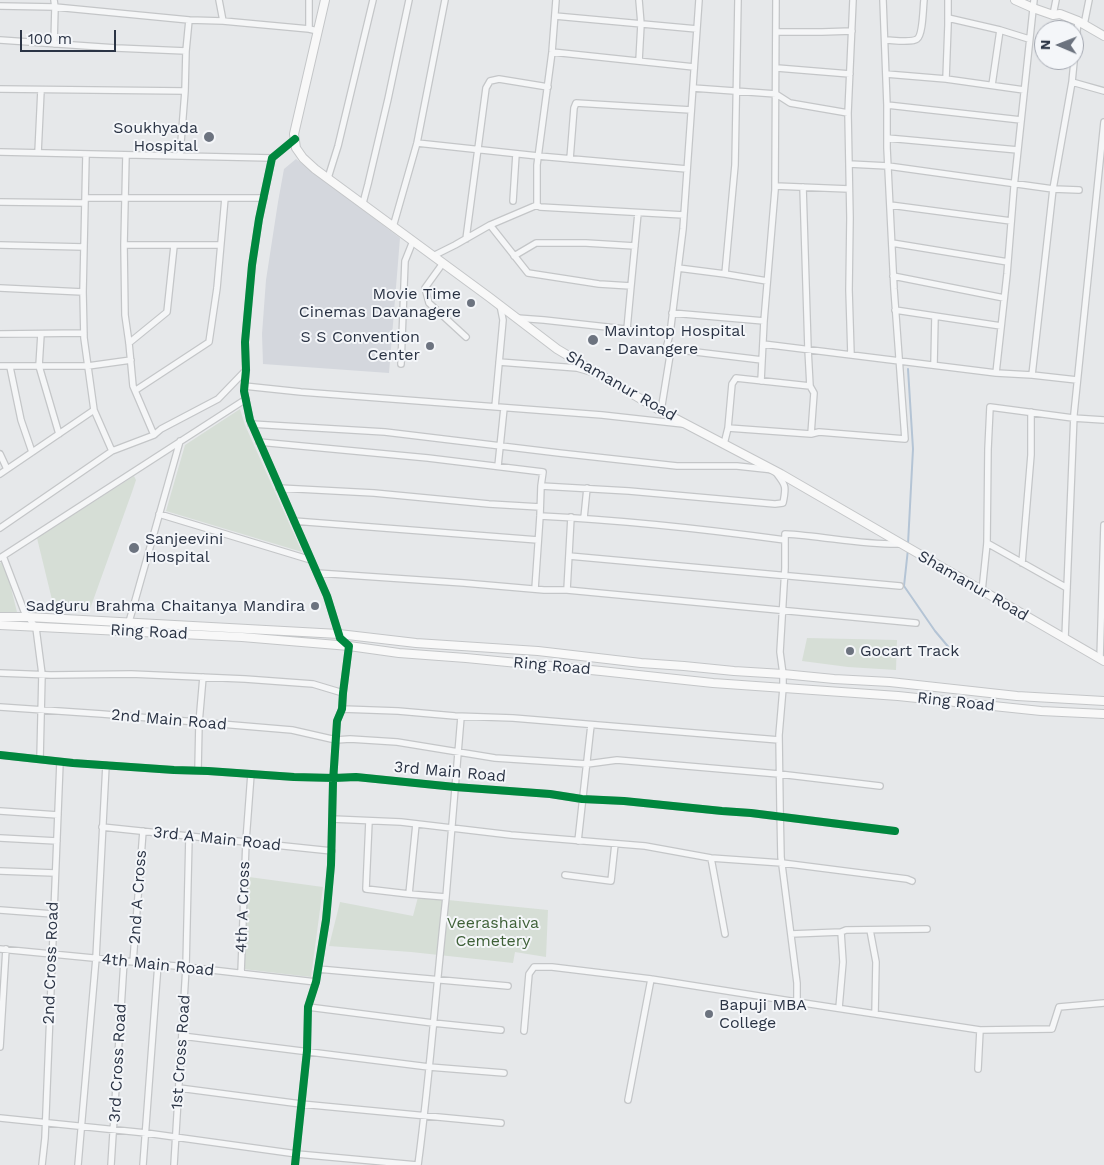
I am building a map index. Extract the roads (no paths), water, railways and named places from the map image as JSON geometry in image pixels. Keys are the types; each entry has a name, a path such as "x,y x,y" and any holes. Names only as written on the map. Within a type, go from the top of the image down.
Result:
{"main road":[{"path":"295,139 294,134 325,0"},
{"path":"1015,0 1033,4 1053,15 1060,14 1074,20"},
{"path":"1084,25 1104,36"},
{"name":"Shamanur Road","path":"295,139 296,148 302,158 557,349 660,411 774,470 1102,660"},
{"name":"Ring Road","path":"0,617 339,634 416,643 538,651 641,663 890,682 1017,696 1104,701"},
{"name":"Ring Road","path":"0,625 242,637 713,683 917,697 1041,711 1104,714"}],"street":[{"path":"54,0 54,44"},
{"path":"219,0 224,21"},
{"path":"309,0 309,29"},
{"path":"328,178 338,146 373,0"},
{"path":"362,203 388,99 409,0"},
{"path":"393,227 418,143 445,0"},
{"path":"537,205 538,156 548,87 556,0"},
{"path":"639,0 641,24 639,61"},
{"path":"699,0 684,216 667,346 671,349 762,360"},
{"path":"725,274 735,165 738,0"},
{"path":"761,381 775,186 776,0"},
{"path":"851,355 848,113 853,0"},
{"path":"728,428 811,434 819,432 905,439 893,276 884,0"},
{"path":"885,40 916,40 919,37 924,0"},
{"path":"946,80 948,0"},
{"path":"1053,15 1056,0"},
{"path":"1082,20 1089,0"},
{"path":"996,373 1033,4"},
{"path":"0,6 55,7 318,31"},
{"path":"555,16 697,29"},
{"path":"948,18 1029,39"},
{"path":"180,155 189,20"},
{"path":"992,86 1000,30"},
{"path":"776,32 852,31"},
{"path":"0,40 186,51"},
{"path":"552,52 694,67"},
{"path":"776,68 850,74"},
{"path":"1032,375 1053,189 1074,70"},
{"path":"886,74 1024,90"},
{"path":"466,239 486,88 490,81 499,79 548,87"},
{"path":"1072,82 1104,91"},
{"path":"693,88 776,94 790,103 848,113"},
{"path":"0,89 185,91"},
{"path":"38,153 42,90"},
{"path":"570,159 576,103 691,110"},
{"path":"887,105 1021,120"},
{"path":"1065,638 1074,418 1104,122"},
{"path":"887,138 1018,150"},
{"path":"295,139 272,158 252,265 245,342 246,370 244,386 251,424 328,596 340,638 349,646 342,709 337,721 332,850 326,920 316,982 308,1007 307,1051 295,1165"},
{"path":"418,143 516,154 687,169"},
{"path":"0,152 272,158"},
{"path":"513,201 516,154"},
{"path":"86,155 84,333 94,410 112,451"},
{"path":"126,155 125,315 133,386 154,435"},
{"path":"849,164 888,166 1053,189 1079,190"},
{"path":"775,186 849,189"},
{"path":"804,187 808,350 810,386 814,393 811,434"},
{"path":"0,202 86,201 126,198 264,198"},
{"path":"136,390 208,342 216,288 225,198"},
{"path":"434,256 490,225 537,205 540,207 684,216"},
{"path":"890,205 1011,221"},
{"path":"626,329 638,213"},
{"path":"490,225 528,273 599,284 631,286"},
{"path":"401,364 404,260 413,241"},
{"path":"514,256 536,243 586,243 635,246"},
{"path":"892,243 1008,262"},
{"path":"0,245 84,247"},
{"path":"124,245 220,245"},
{"path":"129,343 167,312 174,246"},
{"path":"443,263 425,288 429,303 466,337"},
{"path":"678,268 767,280"},
{"path":"893,276 1004,298"},
{"path":"0,288 83,292"},
{"path":"495,407 503,320 500,305"},
{"path":"895,310 1001,326"},
{"path":"672,313 764,321"},
{"path":"934,365 935,316"},
{"path":"517,318 670,334"},
{"path":"0,334 84,333"},
{"path":"41,334 39,366 59,434"},
{"path":"763,344 996,373 1077,380"},
{"path":"660,411 671,349"},
{"path":"0,366 88,366 131,360"},
{"path":"499,362 577,368 602,375"},
{"path":"10,367 22,420 32,452"},
{"path":"0,528 112,451 154,435 161,429 218,399 246,370"},
{"path":"724,444 728,428 732,384 736,378 810,386"},
{"path":"244,386 311,393 602,415 688,425"},
{"path":"40,760 42,674 36,628 24,611 2,557 246,399"},
{"path":"982,591 987,544 990,407 1104,420"},
{"path":"498,466 504,408"},
{"path":"0,474 94,410"},
{"path":"1022,563 1031,455 1031,412"},
{"path":"251,424 385,432 677,466 736,466 774,470 786,485 783,503 775,504 657,493 541,486"},
{"path":"129,622 180,441"},
{"path":"259,442 428,458 543,472 535,589"},
{"path":"0,454 7,469"},
{"path":"279,488 374,493 540,507"},
{"path":"584,518 587,488"},
{"path":"159,514 311,560"},
{"path":"540,516 572,517 709,530 785,540"},
{"path":"567,590 572,517"},
{"path":"294,521 538,540"},
{"path":"1102,660 1104,526"},
{"path":"797,1002 797,983 782,863 780,817 779,740 783,688 780,652 785,534 905,547"},
{"path":"987,544 1067,588"},
{"path":"569,556 900,586"},
{"path":"317,573 567,590 916,623"},
{"path":"0,673 131,674 245,679 313,684 343,693"},
{"path":"198,770 199,723 203,677"},
{"name":"2nd Main Road","path":"0,707 292,730 336,740 396,742 494,758 588,764 617,760 779,774 880,786"},
{"path":"342,709 513,718 779,740"},
{"path":"0,1118 146,1133 297,1154 418,1165 425,1115 446,897 461,716"},
{"path":"578,841 591,725"},
{"name":"3rd Main Road","path":"0,756 60,762 251,774 334,778 356,777 751,813 896,830"},
{"name":"2nd Cross Road","path":"42,1165 46,1122 60,762"},
{"path":"78,1165 96,958 106,765"},
{"name":"4th A Cross","path":"241,973 246,841 251,774"},
{"path":"0,811 58,815"},
{"path":"332,819 401,822 578,841 645,846 711,858 782,863 912,881"},
{"path":"370,821 366,889 446,897"},
{"path":"409,894 416,824"},
{"name":"3rd A Main Road","path":"102,827 332,850"},
{"name":"2nd A Cross","path":"133,962 143,832"},
{"name":"1st Cross Road","path":"174,1165 186,967 190,836"},
{"path":"0,838 57,841"},
{"path":"566,875 611,881 615,844"},
{"path":"711,858 725,934"},
{"path":"0,871 55,873"},
{"path":"0,910 53,914"},
{"path":"791,934 841,932 846,930 927,929"},
{"path":"870,930 876,962 875,1014"},
{"path":"839,1008 842,962 841,932"},
{"path":"0,1047 3,949"},
{"name":"4th Main Road","path":"3,949 316,982"},
{"name":"3rd Cross Road","path":"112,1165 124,961"},
{"path":"144,1165 158,964"},
{"path":"524,1031 529,974 534,967 552,967 651,979 980,1030 1052,1029 1059,1006 1104,1002"},
{"path":"318,969 508,986"},
{"path":"628,1100 651,979"},
{"path":"308,1007 501,1030"},
{"path":"978,1070 980,1030"},
{"path":"182,1036 429,1067 504,1073"},
{"path":"179,1088 301,1104 500,1123"}],"waterway":[{"path":"908,369 913,449 908,544"},
{"path":"908,549 904,586 935,631 951,650"}],"place":[{"name":"Soukhyada Hospital","path":"209,137"},
{"name":"Movie Time Cinemas Davanagere","path":"471,303"},
{"name":"Mavintop Hospital - Davangere","path":"593,340"},
{"name":"S S Convention Center","path":"430,346"},
{"name":"Sanjeevini Hospital","path":"134,548"},
{"name":"Sadguru Brahma Chaitanya Mandira","path":"315,606"},
{"name":"Gocart Track","path":"850,651"},
{"name":"Bapuji MBA College","path":"709,1014"}],"park label":[{"name":"Veerashaiva Cemetery","path":"493,932"}]}
